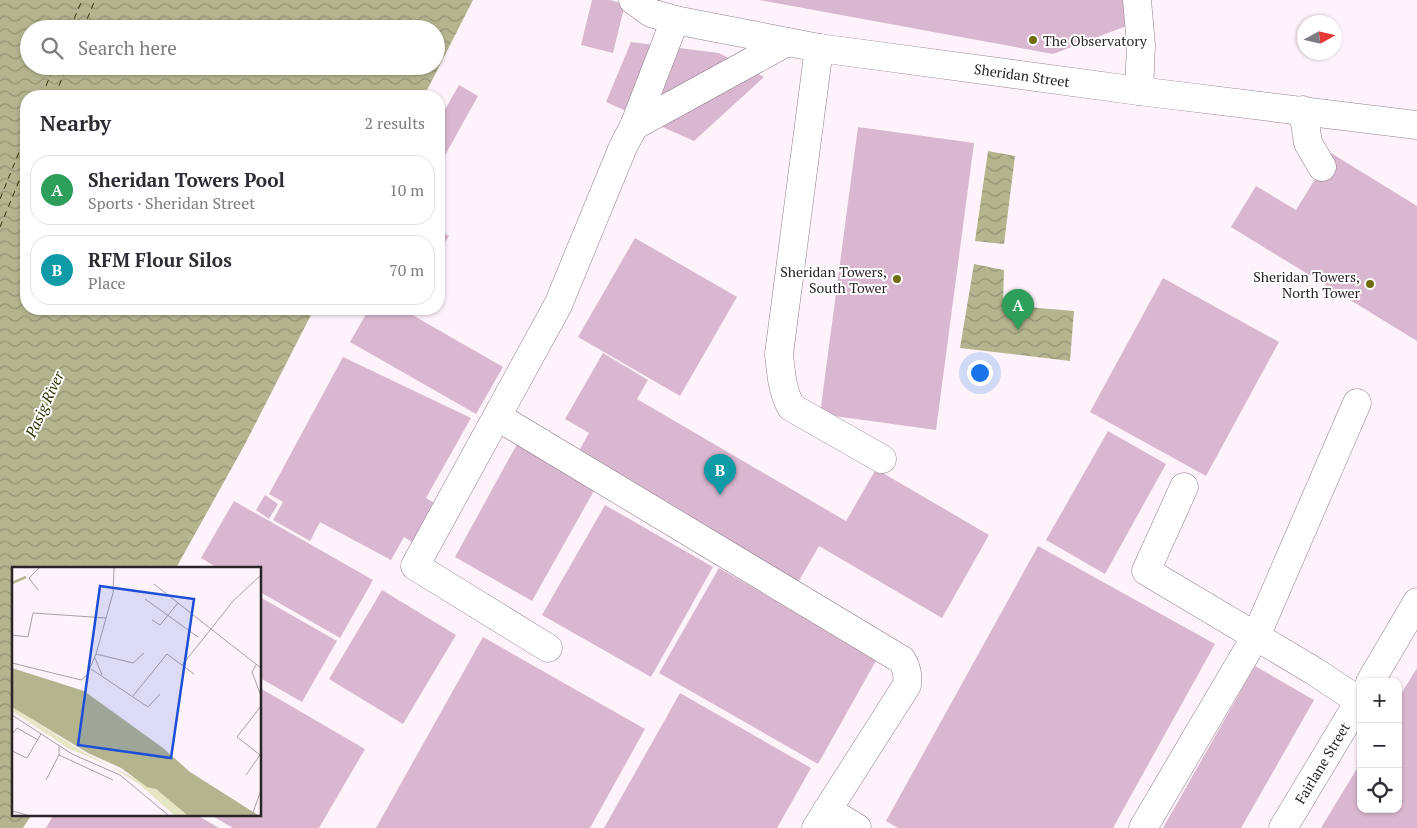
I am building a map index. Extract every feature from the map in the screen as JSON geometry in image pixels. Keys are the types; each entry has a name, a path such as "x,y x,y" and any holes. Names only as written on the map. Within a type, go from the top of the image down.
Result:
{"street":[{"name":"Sheridan Street","path":"633,0 651,13 675,20 820,48 1139,91 1417,125"},
{"path":"1137,0 1141,45 1139,91"},
{"path":"548,648 415,566 558,305 623,147 634,126 675,20"},
{"path":"634,126 787,42"},
{"path":"820,48 779,354 781,376 785,395 792,407 882,459"},
{"path":"1303,110 1308,143 1322,167"},
{"path":"1143,828 1256,636 1357,403"},
{"path":"498,417 902,660 908,676 906,685 821,819 857,828"},
{"path":"1184,487 1146,571 1314,671 1357,690"},
{"name":"Fairlane Street","path":"1372,678 1417,602"},
{"name":"Fairlane Street","path":"1283,828 1357,703"}],"water":[{"name":"Pasig River","path":"0,0 473,0 445,55 445,20 20,20 20,75 435,75 427,90 20,90 20,315 311,315 244,446 177,567 12,567 12,816 31,816 23,828 0,828"},
{"path":"988,151 1015,156 1004,244 975,241"},
{"path":"974,264 1004,270 1003,305 1074,311 1070,361 960,348"}],"building":[{"path":"592,0 610,0 625,4 613,53 581,45"},
{"name":"The Observatory","path":"759,0 1126,0 1129,25 1053,54"},
{"path":"631,42 719,53 764,77 694,141 606,102"},
{"path":"459,85 478,96 445,155 445,110"},
{"name":"Sheridan Towers, South Tower","path":"858,127 974,143 936,430 820,414"},
{"name":"Sheridan Towers, North Tower","path":"1331,153 1417,206 1417,341 1231,227 1256,186 1296,210"},
{"path":"445,234 449,236 445,242"},
{"path":"635,238 737,297 680,396 578,337"},
{"path":"1163,278 1279,342 1206,476 1090,412"},
{"path":"366,315 412,315 503,367 476,414 350,342"},
{"path":"603,353 648,380 637,399 846,521 876,469 989,535 942,618 819,546 796,586 575,458 589,433 565,419"},
{"path":"343,357 471,418 426,498 436,504 415,544 404,537 391,560 320,522 310,541 273,520 283,502 269,494"},
{"path":"1108,431 1166,464 1105,574 1046,540"},
{"path":"517,444 595,489 532,601 455,557"},
{"path":"265,495 278,504 269,519 256,510"},
{"path":"234,501 373,580 340,638 261,593 261,567 216,567 201,558"},
{"path":"605,505 713,567 651,677 542,615"},
{"path":"1038,546 1215,644 1113,828 898,828 886,821"},
{"path":"719,568 877,659 818,764 659,673"},
{"path":"382,590 456,635 403,724 329,679"},
{"path":"261,598 337,641 302,702 261,679"},
{"path":"483,637 645,729 590,828 376,828"},
{"path":"1255,666 1314,700 1241,828 1163,828"},
{"path":"1417,668 1417,828 1321,828 1357,769 1357,813 1402,813 1402,692"},
{"path":"261,689 365,749 319,828 233,828 212,816 261,816"},
{"path":"680,693 811,768 777,828 604,828"},
{"path":"53,816 198,816 219,828 46,828"}],"ferry route":[{"path":"74,20 82,0"},
{"path":"87,20 95,0"},
{"path":"44,90 50,75"},
{"path":"57,90 63,75"},
{"path":"0,199 20,150"},
{"path":"0,227 20,179"}],"place":[{"name":"The Observatory","path":"1033,40"},
{"name":"Sheridan Towers, South Tower","path":"897,279"},
{"name":"Sheridan Towers, North Tower","path":"1370,284"},
{"name":"Sheridan Towers Pool","path":"1018,330"},
{"name":"RFM Flour Silos","path":"720,495"}]}
